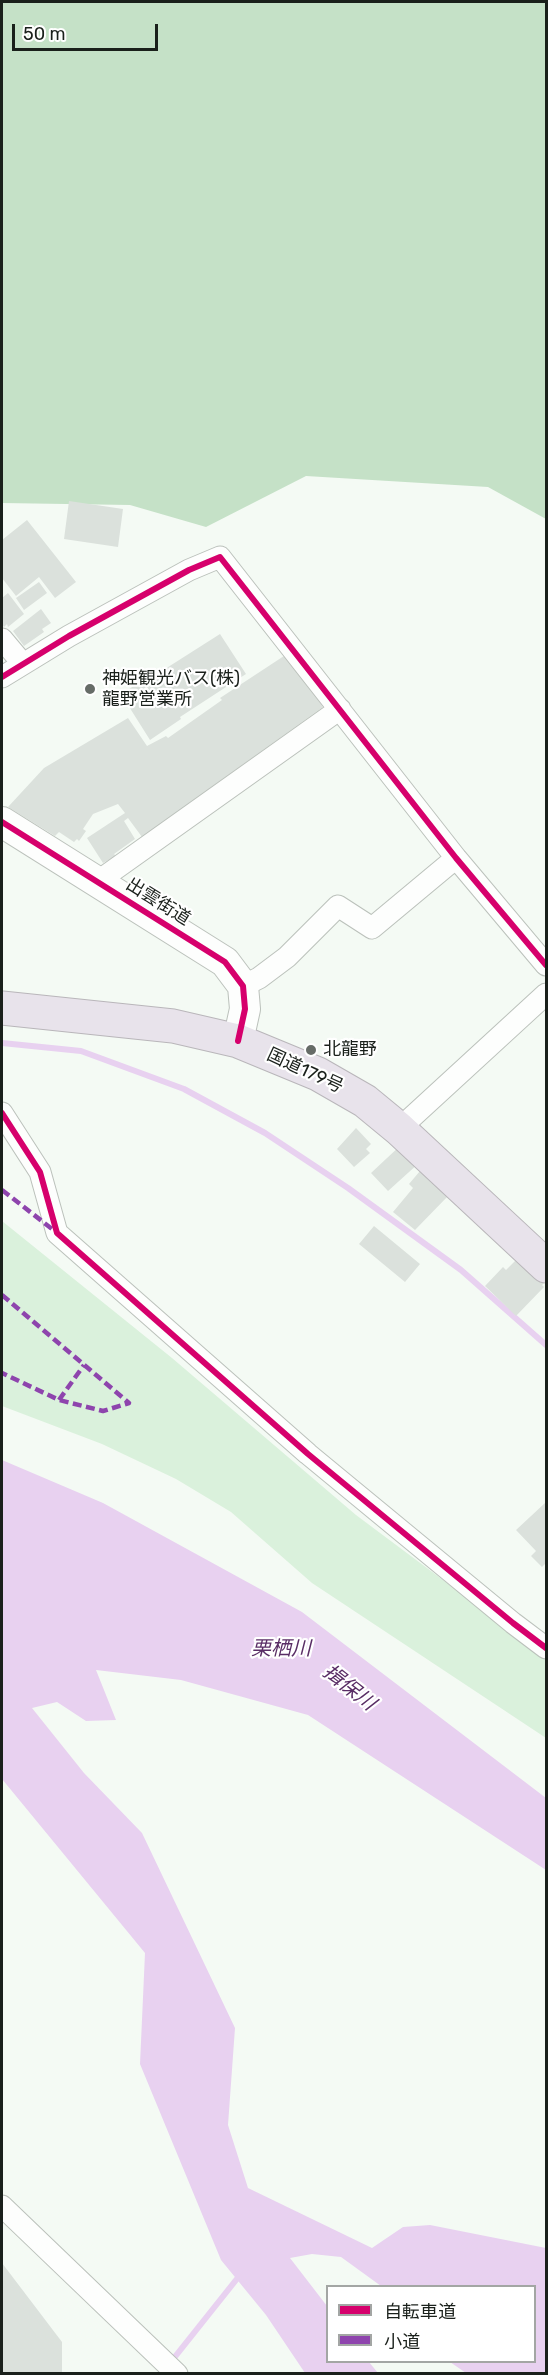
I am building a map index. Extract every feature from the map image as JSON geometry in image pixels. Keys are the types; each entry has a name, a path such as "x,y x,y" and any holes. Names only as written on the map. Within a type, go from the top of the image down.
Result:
{"highway":[{"name":"国道179号","path":"2,1008 172,1026 238,1041 280,1057 365,1101 399,1129 546,1266"}],"street":[{"path":"2,677 69,636 189,570 220,557 456,858 546,964"},
{"path":"2,639 23,664"},
{"path":"97,882 340,709"},
{"name":"出雲街道","path":"2,822 225,962 243,986"},
{"path":"238,1041 245,1009 243,986 287,957 338,906 372,928 456,858"},
{"path":"399,1129 546,994"},
{"path":"2,1113 40,1172 57,1233 308,1454 546,1648"},
{"path":"2,2206 177,2373"}],"green space":[{"path":"2,2 546,2 546,519 488,487 306,476 206,527 130,505 2,503"},
{"path":"2,1221 172,1358 356,1515 546,1657 546,1738 312,1583 231,1512 176,1479 102,1444 2,1406"}],"water":[{"path":"2,1460 103,1503 302,1612 546,1798 546,1870 308,1715 181,1680 96,1670 116,1720 86,1721 57,1702 32,1708 84,1773 142,1833 235,2028 228,2125 248,2188 372,2248 403,2227 430,2225 546,2248 546,2373 466,2373 451,2363 536,2363 536,2285 380,2285 341,2257 312,2254 290,2258 326,2305 326,2363 370,2363 378,2373 305,2373 266,2315 221,2260 140,2064 145,1953 2,1779"}],"building":[{"path":"69,501 123,509 118,547 64,539"},
{"path":"27,520 76,582 55,598 39,577 16,596 2,578 2,540"},
{"path":"39,582 47,593 24,610 16,598"},
{"path":"8,593 24,614 8,627 7,624 4,627 2,598"},
{"path":"41,609 51,623 42,629 44,632 24,646 13,631"},
{"path":"220,634 246,674 180,717 181,719 150,740 121,694"},
{"path":"287,654 323,707 142,837 128,818 124,821 135,839 114,854 116,856 103,863 87,838 125,813 118,804 93,814 83,829 86,831 79,841 77,839 74,842 59,832 55,836 8,807 44,768 128,718 147,746 166,736 168,738 222,700 220,698"},
{"path":"356,1128 371,1144 366,1149 370,1153 354,1167 337,1149"},
{"path":"402,1144 419,1163 388,1191 371,1173"},
{"path":"420,1171 449,1195 415,1230 393,1212 413,1188 409,1184"},
{"path":"374,1226 420,1264 405,1282 359,1244"},
{"path":"519,1257 545,1282 542,1285 544,1287 516,1316 485,1286 503,1267 506,1270"},
{"path":"545,1503 546,1563 542,1567 531,1556 536,1551 516,1530"},
{"path":"2,2263 62,2342 62,2374 2,2374"}],"waterway":[{"path":"2,1043 81,1051 184,1089 265,1133 348,1188 461,1270 546,1345"},
{"path":"170,2363 240,2275"}],"marked path":[{"path":"2,1190 56,1232"},
{"path":"2,1295 129,1403 103,1411 59,1400 2,1373"},
{"path":"59,1400 84,1365"}],"cycle path":[{"path":"2,677 69,636 189,570 220,557 456,858 546,965"},
{"path":"2,822 225,962 243,986 245,1009 238,1041"},
{"path":"2,1113 40,1172 57,1233 308,1454 546,1648"}],"place":[{"name":"神姫観光バス(株) 龍野営業所","path":"90,689"},
{"name":"北龍野","path":"311,1050"}],"water label":[{"name":"栗栖川","path":"281,1649"},
{"name":"揖保川","path":"349,1688"}]}
